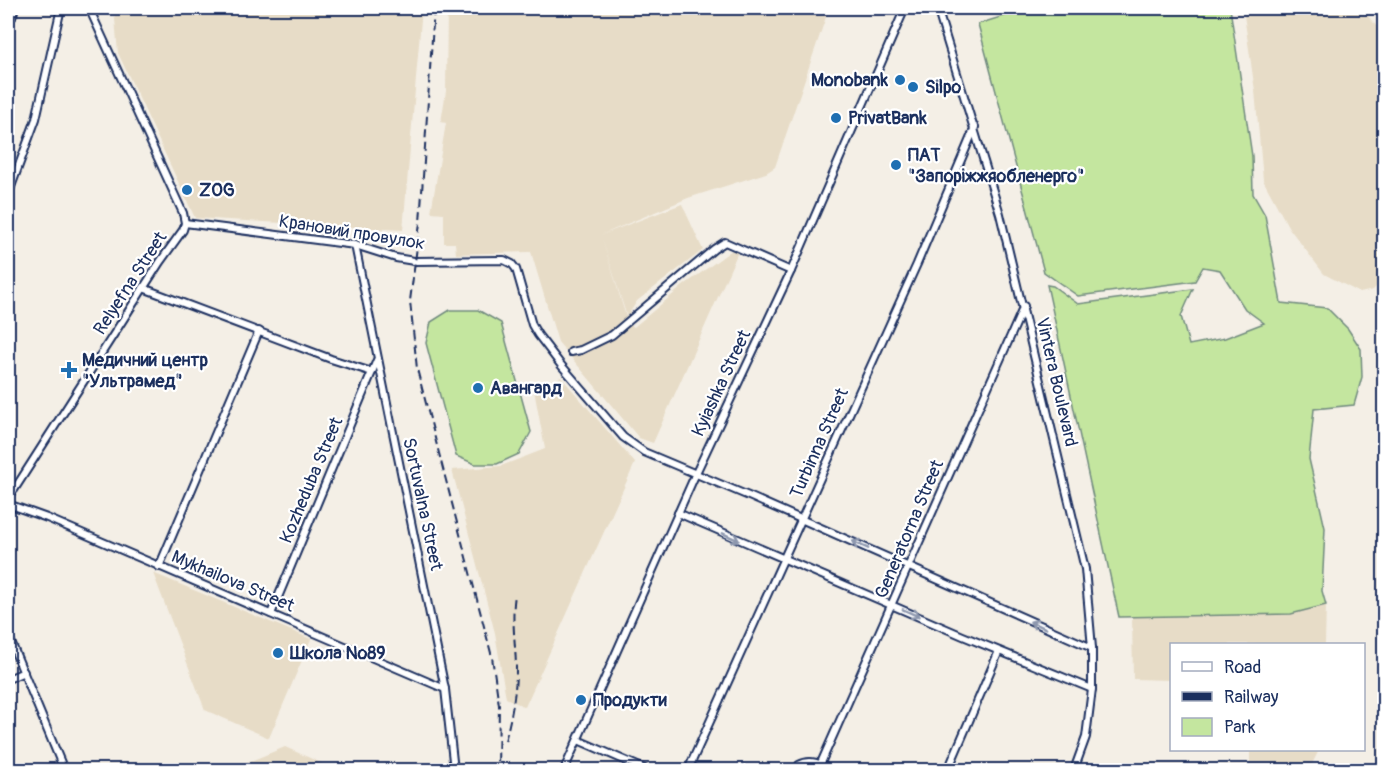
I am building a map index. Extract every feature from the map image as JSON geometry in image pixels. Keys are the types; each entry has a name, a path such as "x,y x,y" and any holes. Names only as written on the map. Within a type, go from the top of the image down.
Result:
{"street":[{"path":"8,195 36,119 61,8"},
{"name":"Relyefna Street","path":"8,495 14,490 143,288 183,230 185,223 183,213 89,8"},
{"name":"Kyiashka Street","path":"564,771 696,473 791,271 905,8"},
{"name":"Vintera Boulevard","path":"937,8 1000,214 1024,306 1085,569 1092,648 1092,689 1086,737 1074,771"},
{"name":"Turbinna Street","path":"688,771 917,264 975,127"},
{"name":"Крановий провулок","path":"185,223 355,245 396,258 414,261 504,260 516,269 532,325 538,335 607,419 623,436 644,452 696,473"},
{"path":"572,352 612,335 724,242 791,271"},
{"name":"Sortuvalna Street","path":"355,245 446,689 454,771"},
{"path":"143,288 372,372"},
{"name":"Generatorna Street","path":"821,763 1024,306"},
{"path":"159,567 260,331"},
{"name":"Kozheduba Street","path":"271,614 378,358"},
{"path":"696,473 1092,648"},
{"name":"Mykhailova Street","path":"8,504 47,518 446,689"},
{"path":"678,513 1092,689"},
{"path":"8,635 64,771"},
{"path":"948,771 999,651"},
{"path":"8,679 24,672"},
{"path":"578,740 647,771"},
{"path":"797,771 799,765 804,762 821,763 829,771"}],"shaded area":[{"path":"114,8 422,8 403,230 195,218 118,53"},
{"path":"447,8 829,8 775,167 766,173 688,198 601,235 682,204 703,250 637,301 627,317 602,238 628,323 634,327 683,286 732,250 738,252 653,443 639,438 558,342 531,252 456,254 455,243 444,243 444,213 431,212 446,123 441,122 446,91"},
{"path":"1243,8 1339,8 1366,14 1379,29 1382,43 1379,79 1384,82 1384,255 1381,263 1380,283 1373,290 1360,293 1324,274 1289,228 1263,180 1255,91"},
{"path":"561,377 635,463 525,707 506,698 495,633 452,470 501,466 545,449 534,390"},
{"path":"153,573 311,639 269,738 205,710"},
{"path":"1326,605 1325,643 1170,643 1170,680 1133,679 1132,617 1291,614"},
{"path":"285,747 337,770 231,769"},
{"path":"1250,751 1318,751 1309,770 1250,770"}],"green space":[{"path":"1030,8 1147,8 1158,10 1230,8 1252,156 1253,194 1265,215 1281,303 1327,308 1348,329 1361,349 1362,377 1354,405 1314,409 1309,459 1325,528 1322,591 1326,605 1291,614 1119,617 1047,285 1053,286 1078,304 1193,289 1181,316 1189,345 1225,338 1264,323 1245,309 1220,270 1203,267 1195,281 1078,296 1044,272 978,24"},
{"name":"Авангард","path":"450,310 478,310 501,323 531,432 519,454 497,464 475,464 456,456 426,343 431,322"}],"railway":[{"path":"8,46 19,8"},
{"path":"434,8 420,223 410,301 417,369 492,657 499,705 498,770"},
{"path":"505,741 516,679 513,614 515,595"}],"place":[{"name":"Monobank","path":"900,80"},
{"name":"Silpo","path":"913,87"},
{"name":"PrivatBank","path":"836,118"},
{"name":"ПАТ \"Запоріжжяобленерго\"","path":"896,165"},
{"name":"ZOG","path":"187,190"},
{"name":"Медичний центр \"Ультрамед\"","path":"69,370"},
{"name":"Авангард","path":"478,388"},
{"name":"Школа №89","path":"278,653"},
{"name":"Продукти","path":"581,700"}]}
